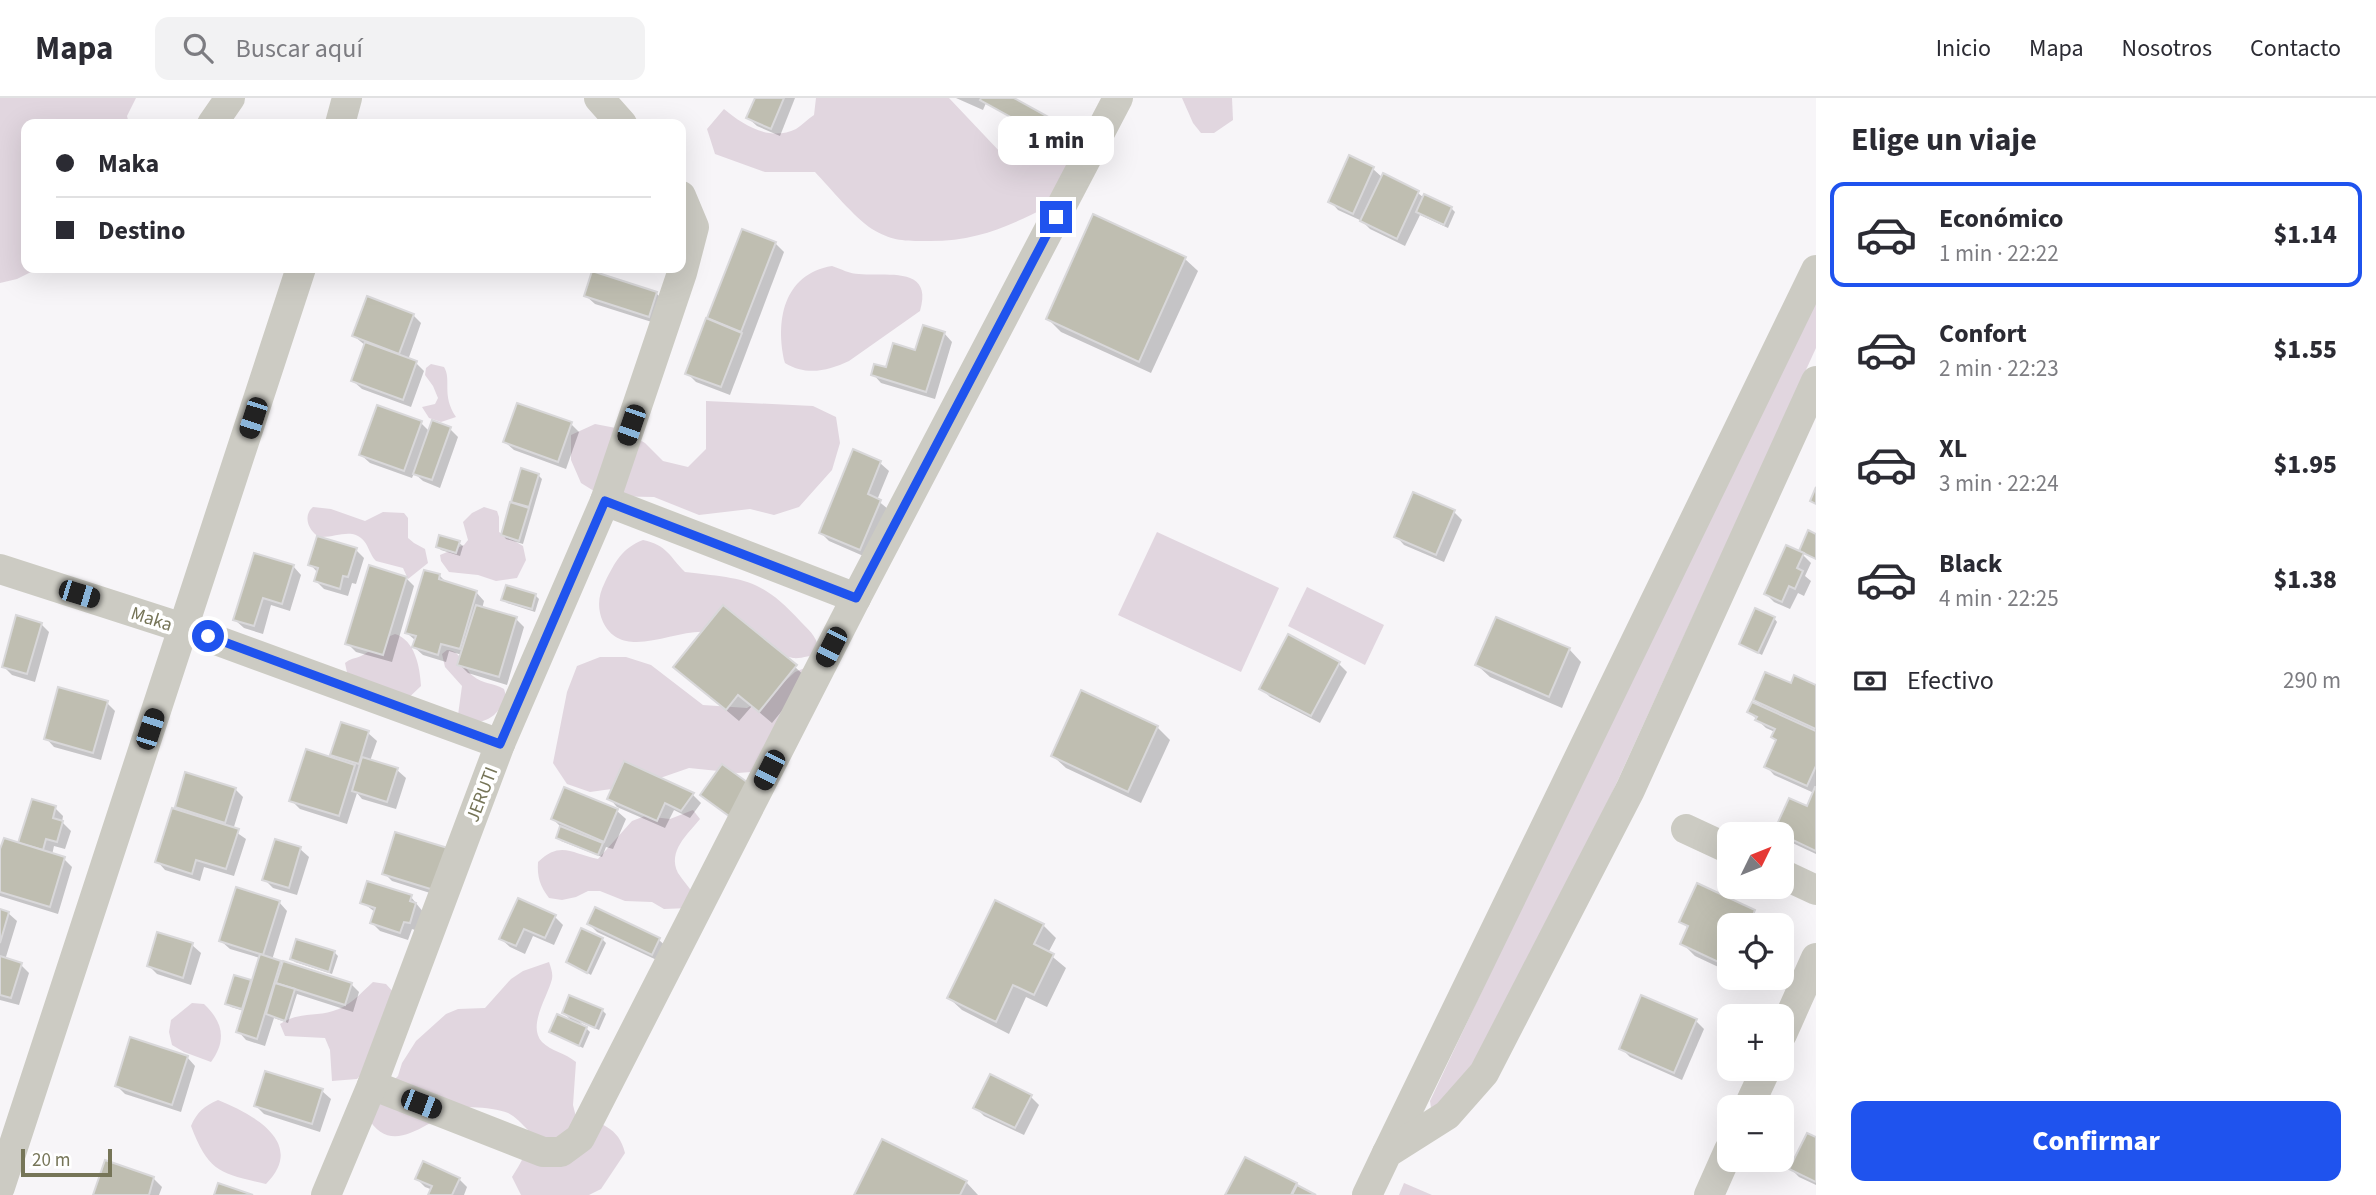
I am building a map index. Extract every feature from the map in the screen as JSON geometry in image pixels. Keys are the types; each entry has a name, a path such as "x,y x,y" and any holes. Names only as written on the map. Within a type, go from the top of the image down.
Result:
{"street":[{"path":"215,119 230,98"},
{"path":"341,119 347,98"},
{"path":"599,98 618,119"},
{"path":"372,1085 543,1152 561,1152 580,1138 856,598 1118,98"},
{"name":"JERUTI","path":"686,208 694,227 686,258"},
{"path":"1367,1195 1816,270"},
{"path":"0,1187 299,273"},
{"name":"JERUTI","path":"326,1195 372,1085 500,744 605,501 682,273"},
{"path":"1387,1153 1447,1115 1484,1073 1630,790 1816,381"},
{"path":"605,501 856,598"},
{"name":"Maka","path":"0,569 183,628 500,744"},
{"path":"1686,829 1717,843"},
{"path":"1794,880 1816,890"},
{"path":"1794,1007 1816,958"},
{"path":"1709,1195 1719,1172"}],"shaded area":[{"path":"0,98 136,98 128,119 21,119 21,273 29,273 0,283"},
{"path":"816,98 949,98 1002,154 1016,160 1073,145 1085,152 1078,191 1022,219 985,233 946,241 902,240 885,236 865,224 815,172 765,172 715,154 707,129 724,109 757,130 786,133 814,115"},
{"path":"1182,98 1232,98 1233,120 1214,133 1201,133 1193,123"},
{"path":"832,266 856,274 904,276 914,280 920,286 922,296 920,311 849,361 817,371 801,370 785,363 781,332 786,302 803,279"},
{"path":"1816,282 1816,348 1612,793 1484,1053 1437,1107 1431,1108 1430,1101"},
{"path":"431,364 444,367 449,402 456,417 441,422 429,418 422,407 435,404 438,398 425,375 426,368"},
{"path":"706,401 813,406 836,417 840,443 832,470 799,507 774,515 750,509 699,515 654,497 602,496 581,483 571,460 571,435 595,424 621,429 645,443 663,461 688,467 706,449"},
{"path":"313,507 331,509 365,521 383,512 404,513 408,518 408,538 425,549 428,563 408,579 403,568 376,561 366,543 359,537 349,534 320,537 308,524 308,515"},
{"path":"484,507 497,511 499,532 523,546 526,560 517,578 496,581 478,575 449,572 441,561 440,555 464,545 468,540 463,522"},
{"path":"1157,532 1279,588 1241,672 1118,615"},
{"path":"643,540 663,548 685,572 722,576 762,588 787,607 811,633 816,640 819,654 793,658 706,632 636,642 623,640 612,634 601,617 601,592 620,556"},
{"path":"1307,587 1384,625 1365,665 1288,626"},
{"path":"395,634 402,637 412,648 418,663 421,686 402,704 348,677 345,663 365,654"},
{"path":"447,650 456,653 477,679 504,689 506,696 491,718 474,724 458,715 462,686 445,667 442,654"},
{"path":"600,657 626,657 651,665 703,705 747,708 771,694 795,672 807,667 765,771 738,773 689,768 640,785 590,792 567,784 553,763 567,692 577,666"},
{"path":"693,810 700,819 680,843 675,857 678,873 695,896 689,908 664,909 652,902 625,901 600,891 588,891 562,900 549,898 543,889 538,862 546,855 567,850 598,859 632,821 645,816 670,819"},
{"path":"549,962 552,979 540,1011 538,1035 546,1045 576,1062 573,1105 576,1117 607,1127 618,1137 625,1153 601,1189 589,1195 521,1195 512,1177 524,1155 528,1130 508,1113 477,1107 465,1108 399,1136 388,1135 377,1129 367,1116 370,1104 398,1076 402,1063 416,1041 446,1014 458,1009 485,1008 511,979 523,971"},
{"path":"373,982 386,984 395,994 367,1068 357,1079 332,1081 330,1050 325,1038 285,1036 280,1024 299,1016 339,1009"},
{"path":"192,1003 204,1004 219,1024 221,1039 211,1062 172,1045 169,1032 171,1020"},
{"path":"218,1100 259,1122 278,1143 281,1156 277,1169 266,1184 227,1173 211,1162 204,1153 191,1126 202,1110"},
{"path":"1404,1183 1432,1195 1399,1195"}],"building":[{"path":"755,98 784,98 771,129 746,118"},
{"path":"1014,98 1061,124 1052,140 980,100"},
{"path":"1349,155 1374,167 1353,214 1328,202"},
{"path":"1383,173 1419,191 1397,239 1360,221"},
{"path":"1424,194 1452,207 1444,225 1416,212"},
{"path":"1093,214 1186,257 1139,362 1046,319"},
{"path":"742,229 776,242 741,332 707,318"},
{"path":"591,273 657,292 649,317 584,296"},
{"path":"367,296 414,314 399,354 352,336"},
{"path":"706,318 742,333 721,387 685,374"},
{"path":"923,325 945,332 926,392 871,375 874,364 886,367 893,343 915,350"},
{"path":"365,342 417,361 403,400 351,381"},
{"path":"517,403 572,422 558,462 503,442"},
{"path":"377,405 422,421 404,471 359,455"},
{"path":"432,420 451,427 432,480 413,474"},
{"path":"853,449 881,461 868,494 881,500 860,550 819,533"},
{"path":"521,468 539,474 529,507 511,502"},
{"path":"1816,487 1816,504 1810,501"},
{"path":"1413,492 1455,510 1436,555 1394,537"},
{"path":"510,502 529,508 519,541 501,535"},
{"path":"1808,530 1816,534 1816,559 1799,551"},
{"path":"439,535 460,541 456,553 436,547"},
{"path":"317,536 357,548 348,577 343,576 340,589 314,581 318,568 308,565"},
{"path":"1786,545 1804,553 1797,568 1803,571 1795,589 1789,586 1782,602 1764,594"},
{"path":"254,553 294,565 282,604 263,598 254,626 233,620"},
{"path":"369,565 407,577 383,655 345,644"},
{"path":"424,570 440,574 439,579 477,591 460,649 441,644 438,655 412,647 416,636 405,633"},
{"path":"506,585 536,594 532,609 501,600"},
{"path":"476,605 517,617 499,677 457,665"},
{"path":"723,605 797,665 759,712 738,695 726,710 673,667"},
{"path":"1755,608 1775,617 1758,653 1739,644"},
{"path":"16,615 42,623 27,674 2,667"},
{"path":"1496,617 1570,648 1549,697 1475,665"},
{"path":"1288,634 1340,662 1311,716 1259,689"},
{"path":"1765,672 1791,683 1794,675 1816,685 1816,729 1753,700"},
{"path":"58,687 108,701 93,753 44,739"},
{"path":"1081,690 1158,726 1128,792 1051,756"},
{"path":"1752,702 1816,731 1816,766 1807,786 1764,767 1776,740 1771,737 1775,729 1755,720 1757,717 1747,712"},
{"path":"341,722 369,731 359,764 330,755"},
{"path":"306,749 355,765 339,816 289,801"},
{"path":"362,757 398,768 387,802 352,791"},
{"path":"624,761 694,793 681,811 665,803 657,821 607,799"},
{"path":"722,764 751,785 729,816 700,795"},
{"path":"185,772 236,788 225,823 175,807"},
{"path":"564,787 618,809 604,842 551,819"},
{"path":"1816,787 1816,851 1794,841 1794,822 1778,822 1789,798 1807,806"},
{"path":"32,799 56,806 53,818 63,821 57,842 46,839 43,850 18,843"},
{"path":"172,808 239,829 226,869 196,860 192,874 155,862"},
{"path":"560,826 603,843 598,855 556,838"},
{"path":"395,832 451,849 437,891 382,874"},
{"path":"4,838 65,857 50,907 0,892 0,849"},
{"path":"275,839 301,847 289,888 262,880"},
{"path":"367,881 412,895 410,901 416,903 410,923 404,922 400,933 370,923 375,908 360,903"},
{"path":"1697,883 1717,892 1717,900 1734,900 1755,910 1754,913 1717,913 1717,961 1680,944 1688,926 1679,922"},
{"path":"236,887 280,901 263,955 219,941"},
{"path":"518,898 556,915 545,938 524,929 516,946 499,939"},
{"path":"995,900 1044,924 1034,944 1054,954 1034,995 1013,985 996,1022 947,998"},
{"path":"595,907 660,938 652,955 587,924"},
{"path":"0,909 9,912 0,943"},
{"path":"581,928 603,938 587,973 566,962"},
{"path":"157,932 193,943 183,978 147,966"},
{"path":"296,939 335,951 329,972 290,959"},
{"path":"260,954 281,961 257,1039 236,1032"},
{"path":"0,956 22,963 11,998 0,995"},
{"path":"283,961 352,983 345,1005 276,983"},
{"path":"234,975 251,980 242,1009 225,1004"},
{"path":"275,983 295,989 285,1021 266,1014"},
{"path":"569,995 603,1009 595,1028 562,1013"},
{"path":"1641,995 1697,1019 1674,1073 1619,1049"},
{"path":"557,1014 587,1027 579,1046 549,1032"},
{"path":"130,1037 188,1056 172,1105 115,1086"},
{"path":"265,1071 323,1089 312,1124 254,1106"},
{"path":"990,1074 1032,1095 1015,1128 973,1108"},
{"path":"1807,1133 1816,1137 1816,1182 1794,1171 1794,1159"},
{"path":"882,1139 967,1181 960,1195 854,1195"},
{"path":"1245,1157 1297,1183 1291,1195 1225,1195"},
{"path":"105,1160 154,1177 149,1195 93,1195"},
{"path":"423,1161 460,1178 452,1195 428,1195 432,1186 415,1179"},
{"path":"218,1183 253,1195 214,1195"},
{"path":"1297,1185 1316,1195 1292,1195"}],"route":[{"path":"208,636 500,744 605,501 856,598 1056,217"}]}
